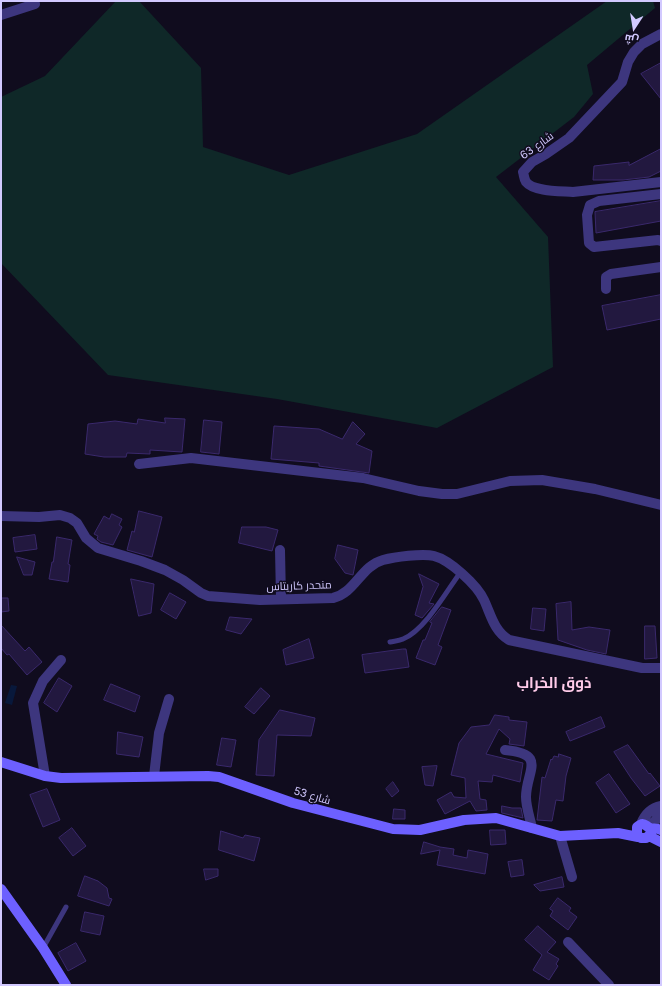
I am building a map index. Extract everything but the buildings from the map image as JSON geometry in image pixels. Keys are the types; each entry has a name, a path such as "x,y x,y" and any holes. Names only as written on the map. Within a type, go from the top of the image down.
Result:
{"street":[{"path":"1,15 35,4"},
{"name":"شارع 63","path":"661,34 642,44 634,52 628,62 622,82 569,138 532,162 523,172 526,182 532,186 547,190 573,192 661,182"},
{"path":"661,194 600,201 590,205 587,215 589,243 594,247 658,240 661,241"},
{"path":"606,289 606,279 608,276 661,267"},
{"path":"139,464 191,458 363,478 419,491 442,494 457,494 510,481 542,480 595,488 661,505"},
{"name":"منحدر كاريتاس","path":"1,516 65,516 75,520 86,538 98,548 165,570 208,596 249,600 333,598 346,593 368,568 375,563 390,559 426,555 433,556 445,561 474,584 480,593 497,630 509,640 642,668 661,668"},
{"path":"280,550 281,599"},
{"path":"45,776 33,703 42,682 61,660"},
{"path":"154,776 159,733 170,699"},
{"path":"505,750 523,753 528,756 531,761 532,769 526,798 532,828"},
{"name":"شارع 53","path":"1,762 45,776 82,778 208,776 224,778 293,803 393,829 420,830 464,820 483,818 504,819 560,836 618,833 638,836 636,832 649,826"},
{"path":"649,826 661,807"},
{"path":"661,807 651,810 643,819 661,842"},
{"name":"شارع 53","path":"618,833 627,827 649,826 661,830"},
{"path":"560,836 572,877"},
{"path":"1,889 43,948 66,985"},
{"path":"568,942 609,985"}],"lane":[{"path":"390,642 403,640 416,631 426,621 460,573"},
{"path":"43,948 66,907"}],"green space":[{"path":"116,1 139,1 201,68 203,147 289,175 417,134 607,1 653,1 655,8 587,65 593,94 574,117 496,177 548,237 553,367 437,428 277,399 108,375 1,263 1,97 45,76"}],"water":[{"path":"11,685 17,686 12,705 5,703"}],"district":[{"name":"ذوق الخراب","path":"554,683"}]}
